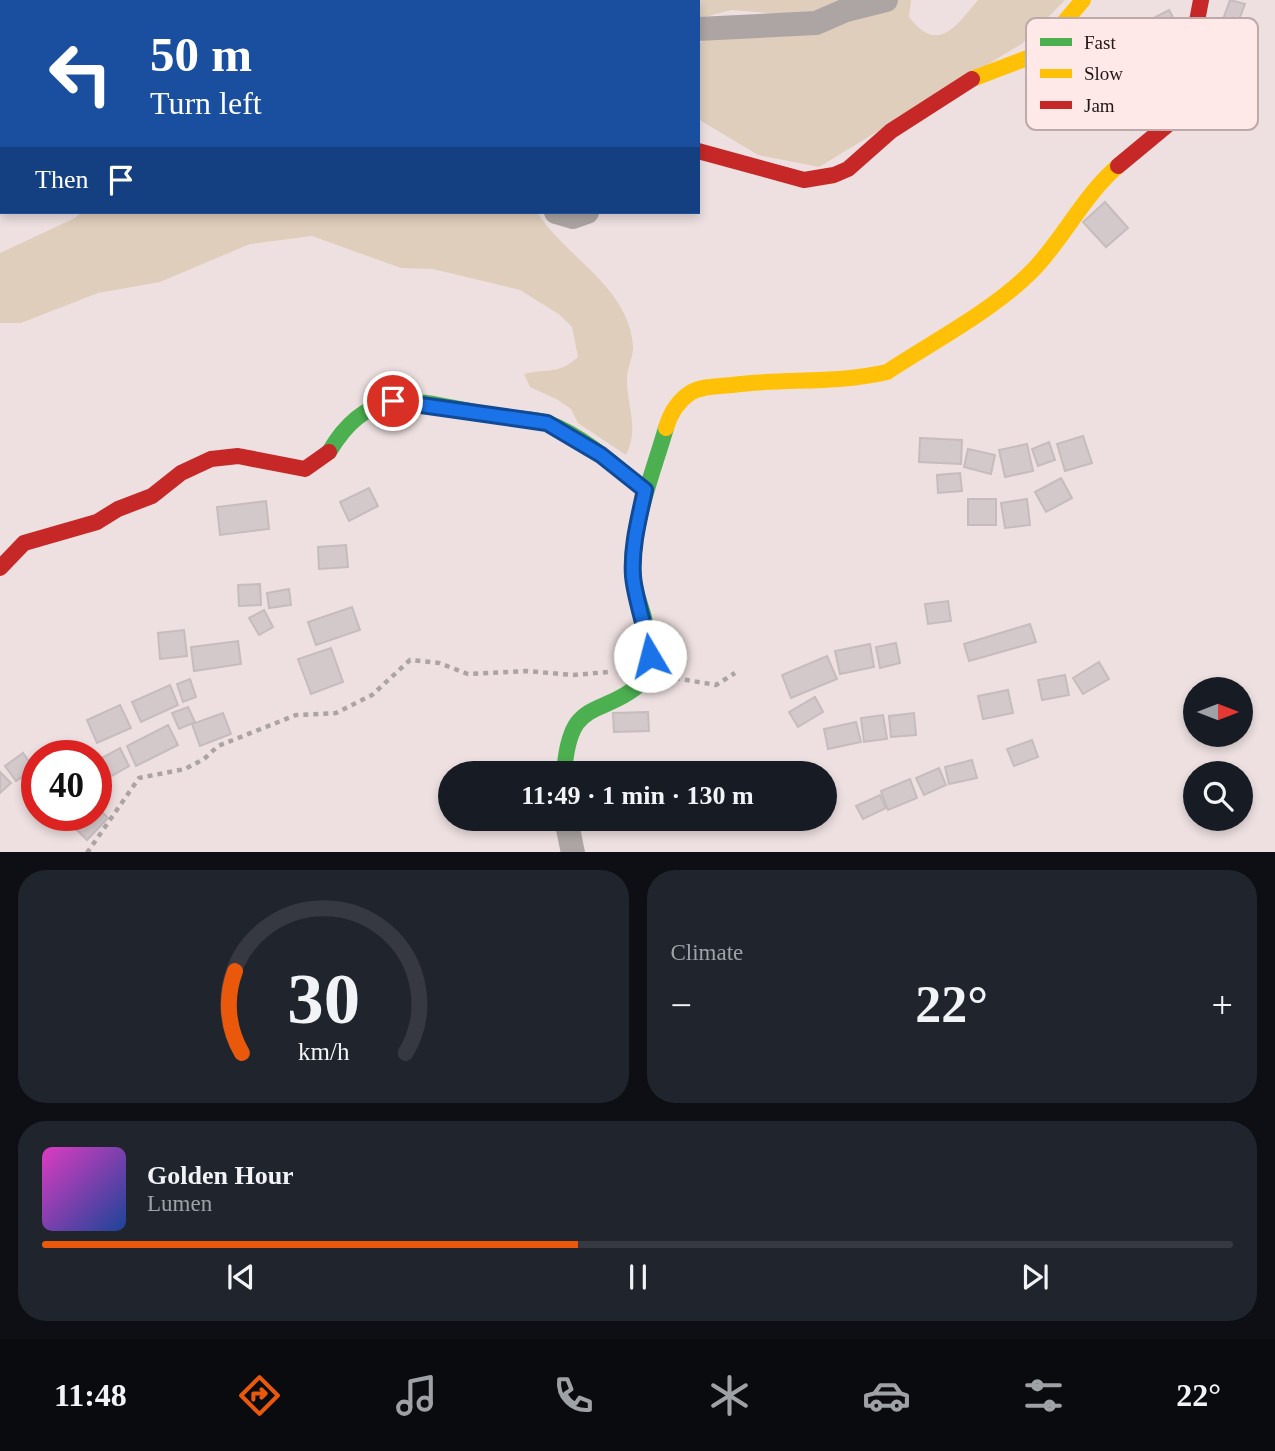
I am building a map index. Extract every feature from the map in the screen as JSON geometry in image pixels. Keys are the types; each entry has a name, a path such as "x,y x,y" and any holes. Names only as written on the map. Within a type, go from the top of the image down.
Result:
{"street":[{"path":"700,29 816,23 846,10 886,0"},
{"path":"1068,18 1083,0"},
{"path":"1198,18 1201,0"},
{"path":"700,152 804,180 834,176 848,169 891,131 963,84 983,73 1026,58"},
{"path":"566,761 573,722 582,714 629,693 649,676 650,656 645,622 633,578 634,545 645,490 652,478 669,416 691,392 778,379 866,377 887,372 1017,286 1036,267 1077,209 1104,178 1161,130"},
{"path":"563,214 573,217 581,214"},
{"path":"0,568 24,543 97,522 118,509 152,496 181,473 211,459 238,456 305,469 327,456 338,437 358,415 386,401 419,402 547,423 601,455 645,490"},
{"path":"569,831 573,852"}],"path":[{"path":"87,852 139,778 185,769 204,759 218,746 296,715 336,713 372,695 410,660 439,663 468,674 526,671 573,675 613,671 682,677 716,685 736,673"}],"shaded area":[{"path":"700,0 911,0 909,17 919,28 929,34 938,35 954,27 978,0 1065,0 1047,18 1026,18 1026,40 1023,43 819,167 758,155 700,120 700,42 779,14 731,10 700,18"},
{"path":"80,214 538,214 549,229 608,289 629,324 633,345 627,382 632,428 630,446 626,455 578,423 571,409 530,387 524,374 558,369 578,357 572,327 560,315 520,290 433,269 401,268 312,236 250,244 160,282 98,293 21,323 0,323 0,253"}],"building":[{"path":"1230,0 1245,4 1240,18 1224,18"},
{"path":"1169,10 1173,18 1154,18"},
{"path":"1105,202 1128,228 1106,247 1083,222"},
{"path":"1083,436 1092,463 1065,471 1057,444"},
{"path":"920,438 962,440 961,464 919,462"},
{"path":"1049,442 1055,460 1038,466 1032,449"},
{"path":"1027,444 1033,471 1005,477 999,450"},
{"path":"968,449 995,455 991,474 964,467"},
{"path":"960,473 962,491 938,493 937,475"},
{"path":"1061,478 1072,498 1046,512 1035,492"},
{"path":"369,488 378,506 349,521 340,502"},
{"path":"968,499 996,499 996,525 968,525"},
{"path":"1027,499 1030,525 1005,528 1001,503"},
{"path":"266,501 269,529 220,535 217,507"},
{"path":"346,545 348,567 319,569 318,547"},
{"path":"260,584 261,605 239,606 238,585"},
{"path":"289,589 291,605 269,608 267,593"},
{"path":"948,601 951,621 928,624 925,604"},
{"path":"352,607 360,630 316,645 308,622"},
{"path":"264,610 273,627 259,635 249,618"},
{"path":"1030,624 1036,642 969,661 964,644"},
{"path":"184,630 187,656 160,659 158,633"},
{"path":"238,641 241,664 194,671 191,647"},
{"path":"896,643 900,663 880,668 876,647"},
{"path":"870,644 874,667 840,674 835,651"},
{"path":"331,648 343,682 311,694 298,659"},
{"path":"827,656 837,679 791,698 782,675"},
{"path":"1099,662 1109,679 1083,694 1073,678"},
{"path":"1065,675 1069,695 1042,700 1038,680"},
{"path":"190,679 196,697 183,702 177,684"},
{"path":"170,685 178,705 141,722 132,702"},
{"path":"1008,690 1013,713 983,719 978,696"},
{"path":"815,697 823,712 798,727 789,712"},
{"path":"120,705 131,728 104,740 96,740 87,720"},
{"path":"188,707 195,722 179,729 172,713"},
{"path":"648,712 649,731 614,732 613,713"},
{"path":"223,713 231,734 200,746 192,724"},
{"path":"914,713 916,735 891,737 889,716"},
{"path":"883,715 887,739 864,742 861,718"},
{"path":"856,722 861,742 828,749 824,729"},
{"path":"168,725 178,745 136,766 127,746"},
{"path":"1032,740 1038,757 1014,766 1007,749"},
{"path":"120,748 129,766 112,776 112,752"},
{"path":"21,754 21,777 16,781 5,766"},
{"path":"972,760 977,778 949,784 945,767"},
{"path":"939,768 946,785 924,795 916,778"},
{"path":"0,772 11,783 0,793"},
{"path":"910,779 917,798 888,810 881,791"},
{"path":"880,795 886,808 863,819 856,806"},
{"path":"78,831 96,831 87,840"}],"traffic: fast":[{"path":"329,452 345,429 362,414 380,405 419,402 548,423 586,444 645,490"},
{"path":"566,761 573,730 581,718 632,690 649,676 644,616 633,575 634,556 639,518 666,428"}],"traffic: slow":[{"path":"1068,18 1083,0"},
{"path":"972,79 1026,59"},
{"path":"666,428 678,404 699,389 751,383 849,378 887,372 982,312 1017,285 1044,258 1094,190 1118,166"}],"traffic: jam":[{"path":"1198,18 1201,0"},
{"path":"700,152 804,180 834,175 848,169 891,131 972,79"},
{"path":"1118,166 1161,130"},
{"path":"0,568 24,543 97,522 118,509 152,496 181,473 211,459 238,456 305,469 329,452"}],"route":[{"path":"393,401 419,402 515,420 547,423 570,433 645,490 634,545 633,578 645,622 650,656"}]}
